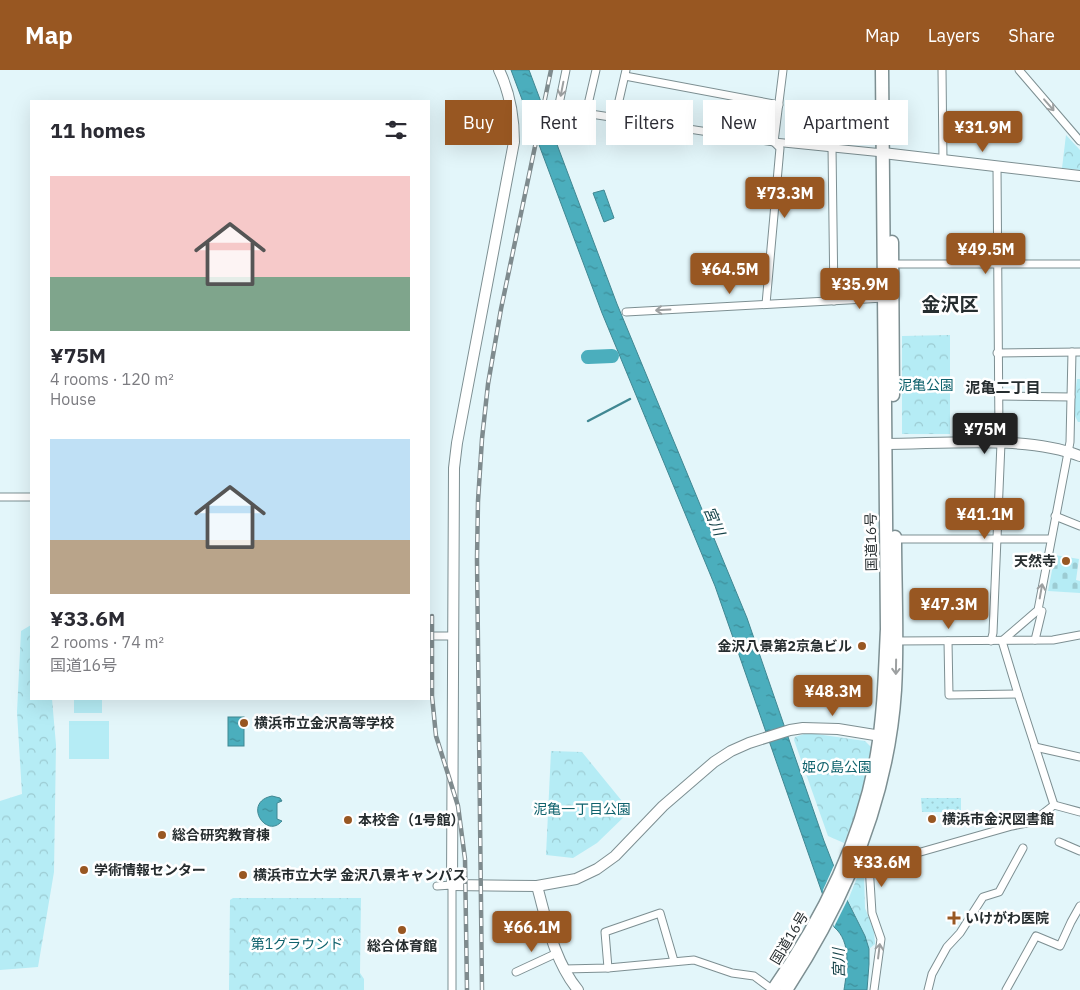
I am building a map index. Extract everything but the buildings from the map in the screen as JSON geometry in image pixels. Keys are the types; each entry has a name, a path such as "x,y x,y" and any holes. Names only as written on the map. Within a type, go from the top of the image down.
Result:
{"highway":[{"name":"国道16号","path":"786,990 842,881 854,862 879,788 885,737 884,689 887,629 892,264 882,70"},
{"name":"国道16号","path":"842,881 885,737 895,691 895,539 884,298 891,70"},
{"name":"国道16号","path":"773,990 829,909"}],"street":[{"path":"452,990 453,490 455,459 514,142 513,111 499,70"},
{"path":"560,100 566,70"},
{"path":"589,100 596,70"},
{"path":"775,135 783,70"},
{"path":"942,70 943,161"},
{"path":"1019,70 1080,141"},
{"path":"619,100 625,73 779,105"},
{"path":"775,142 1080,176"},
{"path":"766,304 780,148 775,143"},
{"path":"832,147 834,301"},
{"path":"991,641 993,633 1001,443 999,435 997,167"},
{"path":"892,264 1080,264"},
{"path":"626,312 884,298"},
{"path":"998,353 1076,352 1071,397 1069,451 1050,539 1038,610 1002,641"},
{"path":"999,396 1071,397"},
{"path":"1071,437 1080,435"},
{"path":"890,444 1001,443 1069,451 1080,456"},
{"path":"0,497 30,497"},
{"path":"1055,516 1080,526"},
{"path":"895,539 1050,539"},
{"path":"1035,640 1042,611"},
{"path":"430,636 452,636"},
{"path":"896,641 1053,640 1080,636"},
{"path":"948,641 949,695 1018,694"},
{"path":"1002,641 1054,805"},
{"path":"437,886 537,886 576,879 597,869 615,856 663,806 714,762 730,751 768,736 803,728 838,729 885,737"},
{"path":"1035,747 1080,757"},
{"path":"1054,805 1080,812"},
{"path":"854,862 869,865 1032,822 1054,805"},
{"path":"1059,842 1080,851"},
{"path":"928,990 932,974 947,947 960,933 983,896 999,892 1023,848"},
{"path":"869,865 872,913 881,939 874,990"},
{"path":"537,886 557,954 574,989"},
{"path":"1006,990 1036,936 1060,946 1070,922 1080,906"},
{"path":"608,968 606,932 660,913 674,961"},
{"path":"516,972 557,954"},
{"path":"564,969 608,968 694,960 732,973 754,976 773,990"}],"green space":[{"path":"1066,135 1080,150 1080,170 1062,168"},
{"name":"泥亀公園","path":"950,335 950,434 902,434 902,336"},
{"path":"1077,379 1080,379 1080,422 1078,422 1073,412"},
{"path":"1055,555 1079,559 1076,580 1080,581 1080,593 1048,591"},
{"path":"30,626 30,700 52,700 56,745 54,872 38,967 0,970 0,801 22,794 17,712 21,631"},
{"path":"74,700 102,700 102,713 74,713"},
{"path":"69,721 109,721 109,759 69,759"},
{"name":"姫の島公園","path":"804,734 865,741 871,747 865,782 844,843 828,836 794,740 795,737"},
{"name":"泥亀一丁目公園","path":"551,751 582,752 630,811 597,843 573,858 546,855"},
{"path":"921,798 961,798 961,812 922,812"},
{"path":"859,873 864,874 865,908 874,931 875,944 869,949 848,900"},
{"name":"第1グラウンド","path":"233,898 361,898 360,973 364,979 364,990 229,990 230,900"}],"water":[{"path":"511,70 529,70 540,100 522,100"},
{"path":"539,145 557,145 617,304 747,618 824,841 847,900 865,936 869,949 867,990 844,990 847,957 844,940 834,927 715,586 602,313"},
{"path":"604,190 614,218 604,222 593,193"},
{"path":"228,717 244,717 244,746 228,746"},
{"path":"272,796 280,798 282,801 277,803 277,819 282,821 276,826 269,826 264,823 258,812 259,805 263,800"}],"pier":[{"path":"835,863 848,899 834,927 823,890"}],"waterway":[{"path":"588,357 612,356"},
{"path":"588,421 630,399"}],"railway":[{"path":"482,990 477,559 482,439 488,384 501,309 551,70"},
{"path":"432,616 432,696 436,736 458,806 465,859 467,990"}],"place":[{"name":"天然寺","path":"1066,561"},
{"name":"金沢八景第2京急ビル","path":"862,646"},
{"name":"横浜市立金沢高等学校","path":"244,723"},
{"name":"横浜市金沢図書館","path":"932,819"},
{"name":"本校舎（1号館）","path":"348,820"},
{"name":"総合研究教育棟","path":"162,835"},
{"name":"学術情報センター","path":"84,870"},
{"name":"横浜市立大学 金沢八景キャンパス","path":"243,875"},
{"name":"いけがわ医院","path":"954,918"},
{"name":"総合体育館","path":"402,930"}],"district":[{"name":"金沢区","path":"950,304"},
{"name":"泥亀二丁目","path":"1003,388"}],"water label":[{"name":"宮川","path":"714,521"},
{"name":"宮川","path":"839,963"}]}
